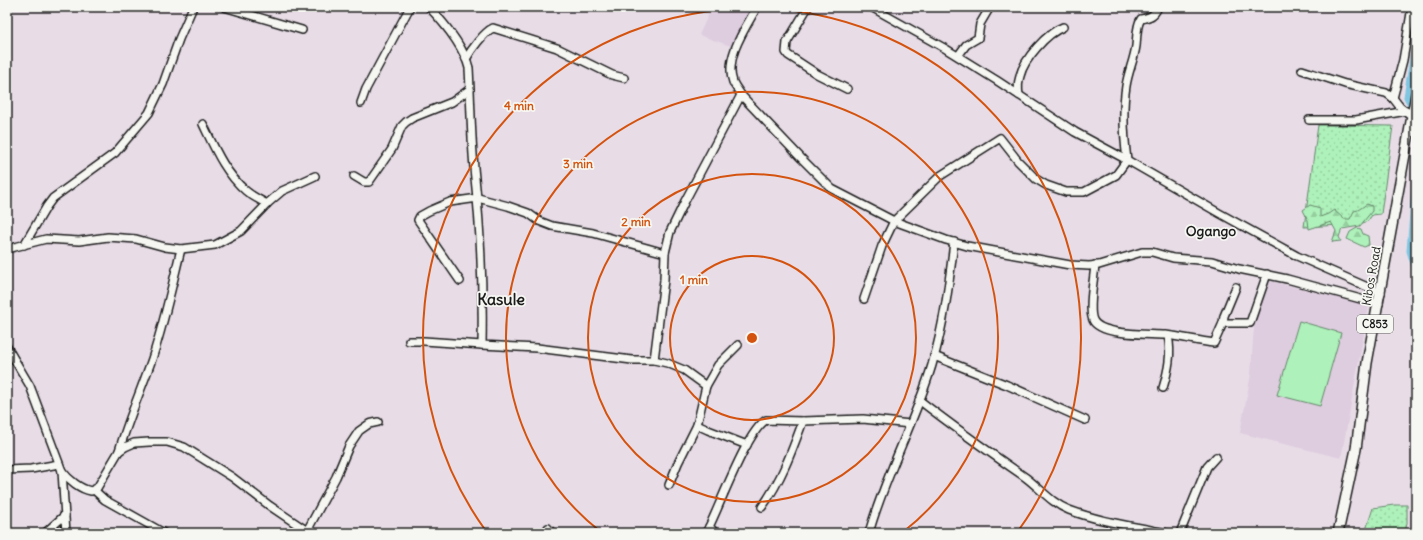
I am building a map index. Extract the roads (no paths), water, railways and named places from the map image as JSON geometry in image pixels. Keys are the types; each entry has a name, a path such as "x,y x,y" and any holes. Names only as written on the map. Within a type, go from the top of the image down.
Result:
{"main road":[{"name":"Kibos Road","path":"1338,533 1356,449 1367,363 1381,293 1410,114 1416,95"}],"street":[{"path":"24,245 53,198 115,153 149,113 163,84 179,39 193,7"},
{"path":"224,7 302,30"},
{"path":"361,104 366,89 410,7"},
{"path":"429,7 439,18 466,59 469,68 482,277 482,345"},
{"path":"757,7 743,32 732,59 731,76 741,96 832,189 894,221 954,242 1012,255 1070,265 1095,265 1142,252 1152,252 1173,258 1212,261 1379,304"},
{"path":"808,7 787,42 786,52 788,55 817,74 848,89"},
{"path":"871,7 958,56 1075,132 1127,160 1219,214 1297,256 1381,293"},
{"path":"958,56 966,45 978,38 980,24 990,7"},
{"path":"864,299 882,246 894,221 940,176 1000,138 1018,161 1036,179 1066,192 1084,192 1116,175 1127,160 1124,134 1124,113 1128,77 1136,48 1139,22 1141,19 1155,14 1158,7"},
{"path":"1393,98 1403,60 1412,7"},
{"path":"1019,95 1018,85 1020,75 1026,62 1055,29 1063,26"},
{"path":"466,59 484,35 493,28 557,48 612,75 624,78"},
{"path":"1302,70 1345,84 1386,94 1393,98 1410,114"},
{"path":"354,176 364,182 370,182 392,149 402,126 406,122 412,118 452,102 470,89"},
{"path":"654,360 664,280 665,253 670,232 741,96"},
{"path":"1309,120 1356,120 1410,114"},
{"path":"203,124 220,160 234,179 247,192 267,204"},
{"path":"7,250 46,240 79,241 108,237 136,239 165,247 181,249 215,246 241,231 282,191 314,176"},
{"path":"460,281 418,220 420,216 450,202 478,198 528,213 539,221 552,226 593,233 665,253"},
{"path":"871,532 934,356 941,330 949,285 954,242"},
{"path":"94,490 102,481 119,451 127,423 152,357 163,322 181,249"},
{"path":"1095,265 1090,314 1093,322 1099,327 1130,333 1168,336 1214,343 1236,288"},
{"path":"1223,323 1250,323 1267,274"},
{"path":"1163,388 1168,371 1171,347 1168,336"},
{"path":"409,342 424,341 537,348 632,360 654,360 667,363 684,370 706,386"},
{"path":"669,485 678,463 698,424 706,386 718,365 738,345"},
{"path":"7,348 30,386 59,464 67,478 83,488 91,491 94,490 105,500 164,533"},
{"path":"934,356 1007,385 1084,420"},
{"path":"919,400 959,431 1027,479 1050,500 1068,509 1125,529 1166,533"},
{"path":"716,533 708,530 747,445 758,427 766,420 803,421 863,419 910,424"},
{"path":"762,506 781,475 803,421"},
{"path":"119,451 125,446 134,443 149,442 167,442 184,448 232,477 270,506 308,532 349,446 358,431 369,424 378,422"},
{"path":"698,424 708,430 747,445"},
{"path":"1180,533 1207,467 1216,457"},
{"path":"7,470 31,469 59,464"},
{"path":"62,471 66,533"},
{"path":"45,533 65,515"}],"waterway":[{"path":"1414,110 1407,97 1416,40"},
{"path":"1416,175 1410,251 1416,270"}],"district":[{"name":"Ogango","path":"1211,231"},
{"name":"Kasule","path":"501,299"}]}
